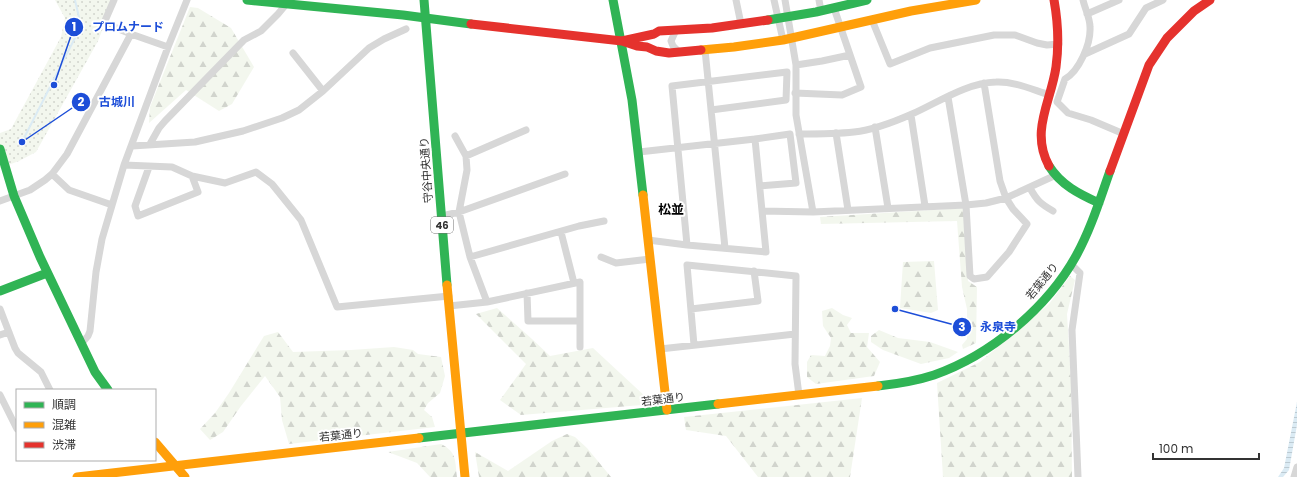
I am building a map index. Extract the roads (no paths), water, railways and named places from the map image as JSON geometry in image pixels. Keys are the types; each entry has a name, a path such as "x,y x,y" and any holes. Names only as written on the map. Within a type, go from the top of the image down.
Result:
{"street":[{"path":"114,0 104,23 168,47"},
{"path":"81,344 90,331 98,258 102,239 124,166 187,0"},
{"path":"247,0 288,2 622,41 637,46 647,47 656,51 669,53 705,50 787,39 872,20 976,0"},
{"name":"守谷中央通り","path":"424,0 461,433"},
{"path":"613,0 632,100 667,410"},
{"path":"736,0 741,24"},
{"path":"774,0 778,19 796,65 796,115 812,212"},
{"path":"785,0 789,17 787,39"},
{"path":"819,0 821,11"},
{"path":"622,41 654,34 659,31 702,29 778,19 867,0"},
{"path":"1054,0 1059,44 1054,79 1042,121 1040,136 1043,150 1047,162 1064,183 1080,194 1099,202"},
{"path":"1083,0 1090,26 1085,54 1070,76 1064,79 1057,102 1068,113 1091,120 1124,134"},
{"path":"1087,14 1119,0"},
{"path":"1142,0 1146,8"},
{"path":"1085,54 1128,34 1146,8 1163,0"},
{"name":"若葉通り","path":"77,477 102,476 175,465 896,384 934,375 962,363 994,344 1025,319 1050,292 1071,264 1083,243 1099,202 1148,65 1168,38 1194,11 1210,0"},
{"path":"150,144 159,128 165,121 244,40 261,31 288,2"},
{"path":"795,93 842,95 861,87 834,8"},
{"path":"872,20 890,64 930,48 994,35 1015,35 1037,43 1047,45 1059,44"},
{"path":"132,146 194,142 243,131 282,118 299,110 369,48 406,29"},
{"path":"676,30 671,42 679,52"},
{"path":"0,201 30,190 52,174 67,154 131,34"},
{"path":"705,50 725,248"},
{"path":"293,53 323,90"},
{"path":"796,65 850,55"},
{"path":"687,245 672,86 787,72 786,100 711,110"},
{"path":"799,134 855,132 874,127 911,115 948,97 984,83 998,82 1012,84 1050,95"},
{"path":"948,97 966,205 970,276 974,279 986,277 1009,252 1026,224 1006,198 1000,181 984,83"},
{"path":"911,115 925,206"},
{"path":"874,127 888,208"},
{"path":"466,156 526,130"},
{"path":"836,133 848,210"},
{"path":"638,152 678,146 755,139 790,134 796,183 760,186"},
{"path":"455,136 466,156 467,170 459,212 470,257 487,302"},
{"path":"648,240 766,252 755,139"},
{"path":"0,149 14,196 47,272 81,344 107,389"},
{"path":"124,166 172,167 192,176 225,183 256,172 272,184 301,220 337,307 449,296"},
{"path":"149,167 135,206 138,216 198,192 192,176"},
{"path":"52,174 69,190 112,205"},
{"path":"442,216 459,212 565,174"},
{"path":"762,211 812,212 986,203 1006,198 1056,175"},
{"path":"1030,188 1039,202 1053,211"},
{"path":"470,257 604,221"},
{"path":"561,232 574,283"},
{"path":"601,257 616,263 650,259"},
{"path":"1071,264 1080,272 1072,330 1078,477"},
{"path":"694,345 687,265 796,276 795,364 798,395"},
{"path":"0,291 47,272"},
{"path":"691,309 758,301 754,272"},
{"path":"449,306 487,302 580,282 580,347"},
{"path":"527,294 528,321 580,321"},
{"path":"0,310 18,353 41,372 50,389"},
{"path":"0,335 9,332"},
{"path":"660,349 795,334"},
{"path":"0,395 16,427"},
{"name":"46","path":"461,433 465,477"},
{"path":"156,443 185,477"},
{"path":"1294,477 1297,467"}],"waterway":[{"path":"20,143 22,142 81,26 75,0"}],"place":[{"name":"プロムナード","path":"54,85"},
{"name":"古城川","path":"22,142"},
{"name":"永泉寺","path":"895,309"}],"district":[{"name":"松並","path":"671,209"}]}
